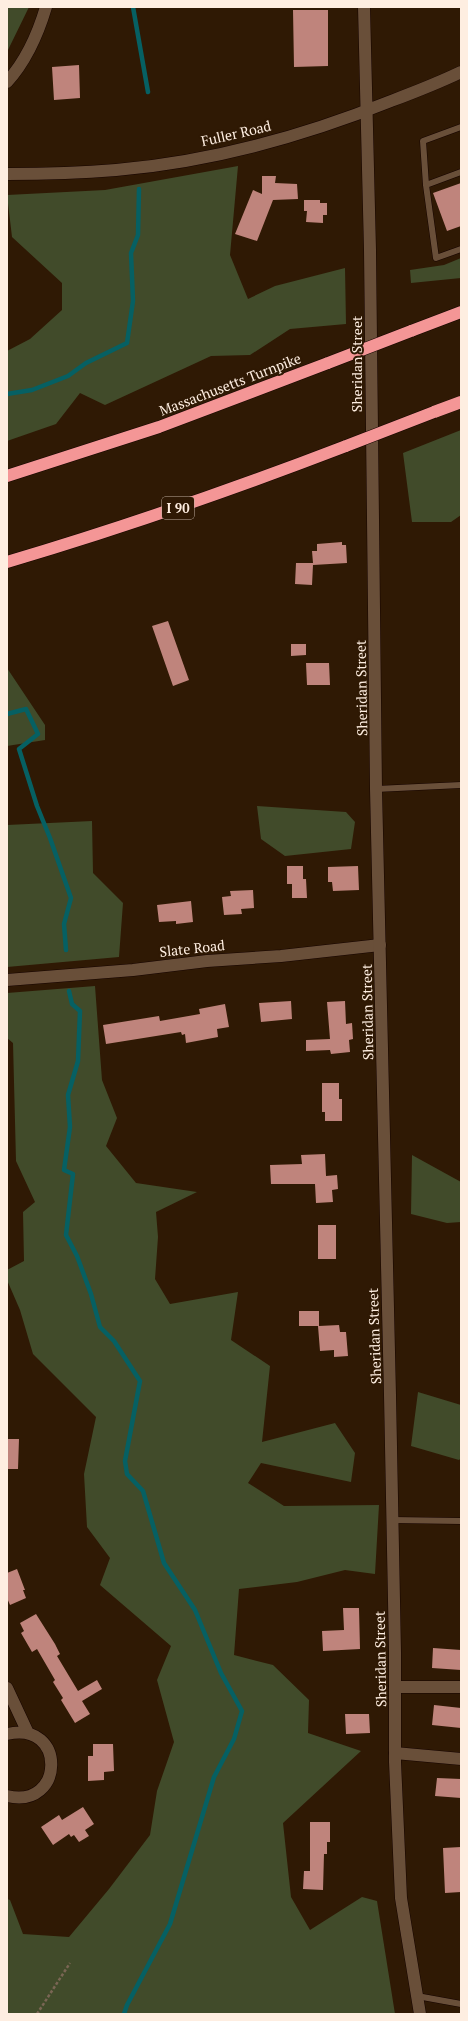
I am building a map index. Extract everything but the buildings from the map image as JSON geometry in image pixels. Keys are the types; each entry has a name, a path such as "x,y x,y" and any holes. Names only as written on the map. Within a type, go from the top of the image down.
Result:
{"highway":[{"name":"Massachusetts Turnpike","path":"7,476 159,427 461,312"},
{"name":"I 90","path":"7,562 224,492 461,402"}],"street":[{"path":"7,82 32,45 40,27 46,7"},
{"name":"Sheridan Street","path":"364,7 377,723 376,789 392,1520 395,1753 401,1898 420,2014"},
{"name":"Fuller Road","path":"7,174 117,170 174,162 265,143 367,110 461,72"},
{"name":"Slate Road","path":"7,980 133,970 207,961 281,956 380,945"},
{"path":"395,1687 461,1687"},
{"path":"7,1688 28,1733"},
{"path":"7,1734 17,1732 28,1733 38,1737 48,1749 52,1765 46,1784 38,1792 18,1798 7,1796"},
{"path":"395,1753 461,1759"}],"lane":[{"path":"461,127 423,141 426,186 436,258 461,249"},
{"path":"426,186 461,172"},
{"path":"376,789 461,785"},
{"path":"392,1520 461,1521"},
{"path":"417,1996 461,2004"}],"path":[{"path":"37,2014 70,1963"}],"green space":[{"path":"7,7 29,7 7,52"},
{"path":"238,166 230,255 248,299 275,286 345,268 346,324 290,329 250,355 211,356 105,405 80,393 56,424 7,441 7,351 30,339 62,310 62,283 12,237 7,195 105,190"},
{"path":"461,258 461,278 411,283 410,270 444,265"},
{"path":"461,430 461,515 451,522 412,522 403,453"},
{"path":"7,668 45,725 45,740 7,746"},
{"path":"257,806 346,812 355,822 351,849 285,856 261,839"},
{"path":"92,821 93,873 123,903 119,957 7,967 7,825"},
{"path":"95,986 102,1080 117,1118 106,1146 136,1183 197,1192 156,1212 158,1237 155,1279 170,1304 238,1292 231,1340 270,1366 262,1442 335,1423 355,1453 351,1482 261,1463 248,1483 284,1506 379,1505 375,1574 345,1570 297,1582 239,1589 234,1655 273,1665 309,1700 308,1733 361,1751 283,1823 291,1897 310,1930 362,1897 377,1901 395,2014 7,2014 7,1899 10,1900 23,1934 69,1937 109,1889 150,1835 157,1791 174,1742 157,1680 171,1646 100,1585 110,1558 87,1527 84,1474 96,1417 33,1354 20,1310 7,1280 7,1270 24,1261 23,1212 35,1202 16,1161 13,1043 7,1038 7,993"},
{"path":"412,1155 461,1182 461,1222 447,1223 411,1214"},
{"path":"418,1392 461,1405 461,1458 459,1460 411,1446"}],"waterway":[{"path":"133,7 148,92"},
{"path":"7,394 32,390 68,376 86,363 127,343 133,301 131,253 138,235 139,189"},
{"path":"7,714 26,709 38,734 19,749 37,806 71,898 64,924 66,950"},
{"path":"69,991 72,1004 80,1011 78,1061 68,1095 70,1127 64,1170 73,1174 66,1235 77,1256 91,1294 100,1327 114,1341 140,1381 125,1461 127,1474 143,1491 164,1563 195,1610 221,1673 242,1711 234,1739 214,1777 170,1924 127,2005 124,2014"}]}
